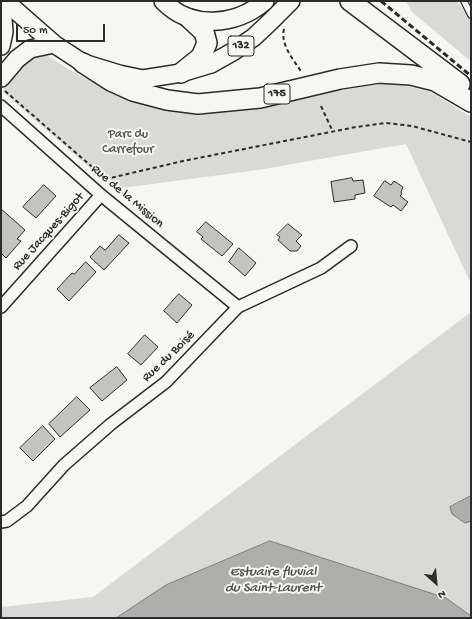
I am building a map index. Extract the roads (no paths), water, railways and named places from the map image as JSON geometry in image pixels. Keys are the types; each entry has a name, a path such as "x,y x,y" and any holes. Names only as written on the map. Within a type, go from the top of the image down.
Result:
{"highway":[{"path":"350,1 471,94"},
{"path":"181,73 200,57 207,43 204,32 190,19"},
{"name":"175","path":"83,63 111,82 133,91 166,100 198,104 260,98 340,79 379,73 411,75 435,81 471,102"}],"main road":[{"name":"132","path":"5,1 54,44 83,63 119,74 143,79 181,73 211,64 234,51 254,36 271,22 291,1"},
{"name":"132","path":"163,1 190,19 212,22 229,20 244,14 265,1"},
{"path":"1,9 4,32 1,46"},
{"path":"1,78 17,59 30,50 54,44"}],"street":[{"name":"Rue de la Mission","path":"1,106 101,195 238,307"},
{"name":"Rue Jacques-Bigot","path":"1,307 101,195"},
{"name":"Rue du Boisé","path":"1,522 7,521 27,506 64,465 111,424 166,382 238,307 321,268 351,246"}],"lane":[{"path":"464,1 471,15"}],"water":[{"path":"471,496 471,521 465,523 452,514 450,507"},
{"name":"Estuaire fluvial du Saint-Laurent","path":"270,541 446,598 471,616 471,618 116,618 166,585"}],"railway":[{"path":"381,1 471,76"}],"park label":[{"name":"Parc du Carrefour","path":"128,142"}]}
